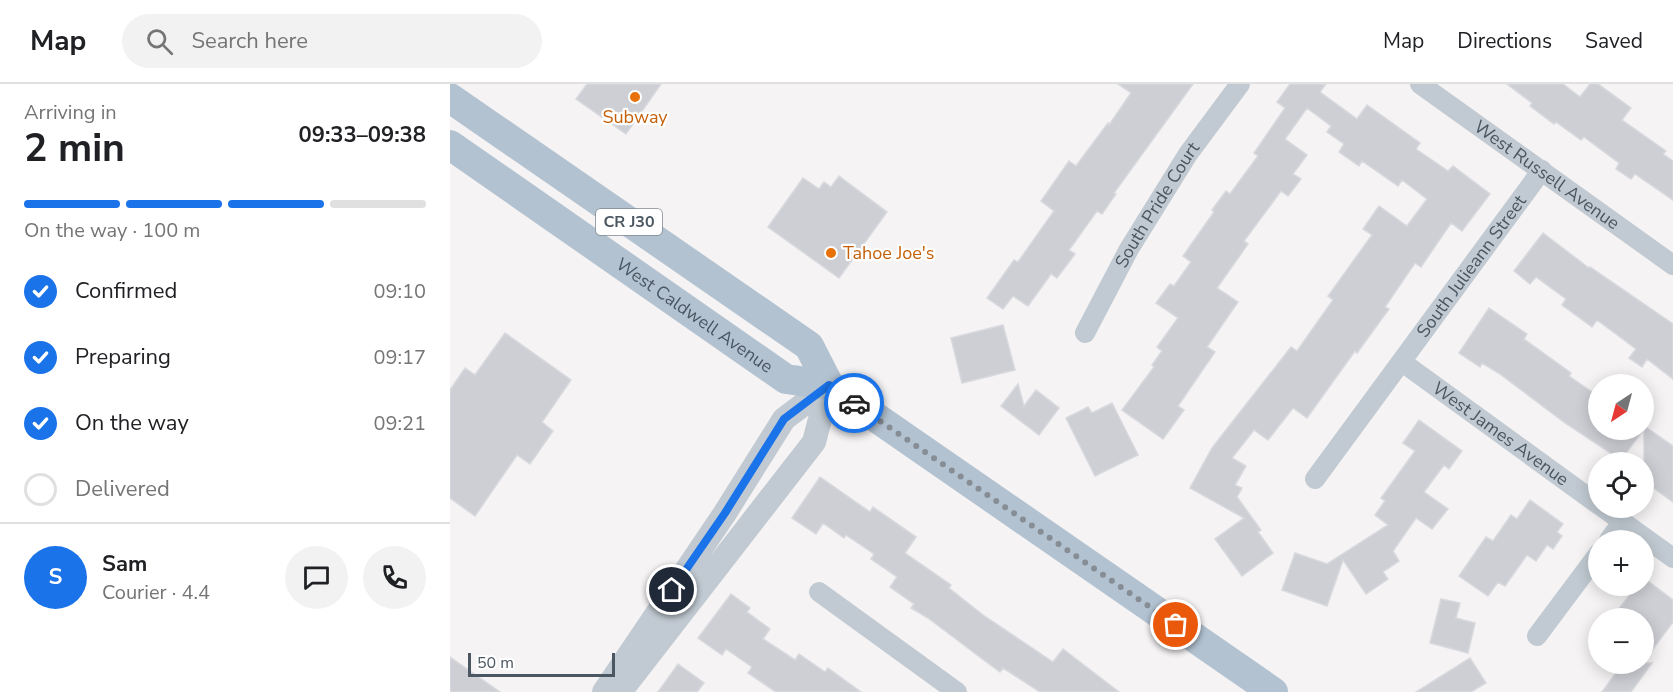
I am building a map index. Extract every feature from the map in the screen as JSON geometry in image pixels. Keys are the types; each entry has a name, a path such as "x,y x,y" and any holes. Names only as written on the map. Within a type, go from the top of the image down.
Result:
{"main road":[{"name":"West Caldwell Avenue","path":"450,98 809,346 829,385"},
{"path":"450,123 476,134 483,134 492,128"},
{"name":"West Caldwell Avenue","path":"450,145 786,379 829,385 1273,692"}],"street":[{"name":"South Pride Court","path":"1085,333 1129,249 1188,154 1240,84"},
{"name":"West Russell Avenue","path":"1420,84 1673,265"},
{"name":"South Julieann Street","path":"1315,479 1542,170"},
{"name":"West James Avenue","path":"1402,362 1588,497"},
{"path":"604,692 725,513 784,419 829,385"},
{"path":"620,692 814,442 829,385"},
{"name":"West James Avenue","path":"1616,518 1673,558"},
{"path":"1616,530 1622,522"},
{"path":"1537,636 1588,568"},
{"path":"819,592 957,692"}],"building":[{"path":"587,84 661,84 626,134 576,99"},
{"path":"1118,84 1193,84 1114,193 1116,194 1102,214 1097,211 1069,250 1075,254 1057,278 1051,274 1028,306 1013,296 1003,309 987,298 1014,260 1018,262 1054,211 1041,201 1069,161 1076,166 1131,93"},
{"path":"1290,84 1326,84 1320,92 1357,119 1367,105 1420,143 1416,149 1448,171 1453,166 1490,194 1462,231 1451,223 1421,267 1415,263 1385,307 1389,309 1357,353 1355,351 1307,418 1293,408 1268,440 1254,430 1232,458 1246,466 1235,485 1242,488 1237,497 1261,530 1258,532 1273,553 1242,576 1215,539 1244,518 1190,488 1212,448 1291,347 1297,351 1333,300 1328,296 1372,235 1363,229 1379,206 1407,226 1427,199 1402,180 1398,186 1362,161 1359,166 1339,152 1344,144 1327,132 1331,126 1307,108 1285,139 1307,155 1293,174 1301,179 1288,196 1281,191 1244,241 1248,244 1217,288 1238,302 1207,347 1215,352 1178,406 1184,410 1163,439 1122,410 1154,367 1152,365 1162,351 1157,347 1178,318 1156,303 1170,284 1174,286 1191,262 1183,256 1214,212 1212,210 1226,191 1230,194 1258,156 1254,153 1285,108 1277,102"},
{"path":"1507,84 1563,84 1580,97 1590,84 1598,84 1631,108 1622,120 1666,151 1663,154 1673,161 1673,200 1635,174 1631,179 1616,169 1619,163 1584,137 1581,140 1556,122 1554,124 1530,106 1532,103"},
{"name":"Tahoe Joe's","path":"839,176 887,212 839,278 768,227 803,178 819,189 824,182 831,187"},
{"path":"1543,233 1589,268 1673,324 1673,379 1647,359 1642,367 1629,358 1636,349 1597,320 1592,327 1562,305 1566,299 1536,277 1530,284 1514,271"},
{"path":"1489,308 1527,334 1524,339 1571,373 1569,376 1588,389 1588,438 1500,374 1482,363 1480,367 1459,353"},
{"path":"1003,325 1015,370 962,383 951,338"},
{"path":"505,333 571,380 542,422 553,431 530,464 517,455 475,516 450,498 450,390 465,368 475,375"},
{"path":"1018,384 1024,406 1036,390 1059,408 1039,435 1001,406"},
{"path":"1112,403 1138,455 1095,476 1066,418 1088,407 1092,413"},
{"path":"1419,420 1462,451 1449,469 1444,465 1424,492 1448,509 1432,529 1416,518 1393,551 1399,561 1383,572 1388,579 1366,594 1343,560 1327,606 1282,590 1295,553 1327,564 1388,525 1375,515 1385,501 1381,498 1415,451 1403,443"},
{"path":"1654,433 1673,446 1673,502 1654,488 1654,452 1644,452 1644,440 1654,440"},
{"path":"1591,440 1636,440 1627,452 1609,452"},
{"path":"820,477 870,512 873,507 916,537 905,553 951,585 949,588 983,615 1053,662 1063,649 1119,692 1040,692 1003,668 1000,672 928,618 911,608 914,604 890,587 897,577 871,559 874,554 846,535 844,538 823,523 816,534 792,518"},
{"path":"1530,500 1563,524 1557,532 1562,536 1553,549 1547,545 1536,561 1527,555 1505,586 1498,582 1488,596 1459,576 1486,537 1493,541 1511,515 1517,519"},
{"path":"1654,586 1673,600 1673,622 1654,648 1654,608 1620,608 1629,596 1654,596"},
{"path":"731,594 750,608 747,612 770,629 763,639 795,660 799,654 825,672 828,668 861,692 776,692 748,673 752,667 726,649 722,655 698,638"},
{"path":"1441,599 1460,603 1456,618 1475,623 1468,653 1430,643"},
{"path":"450,657 500,692 450,692"},
{"path":"1470,658 1486,683 1471,692 1416,692"},
{"path":"678,664 704,683 697,692 658,692"},
{"path":"1615,674 1644,674 1631,692 1602,692"}],"way so far":[{"path":"854,403 1176,625"}],"place":[{"name":"Subway","path":"635,97"},
{"name":"Tahoe Joe's","path":"831,253"}],"route":[{"path":"672,590 725,513 784,419 829,385 854,403"}]}
